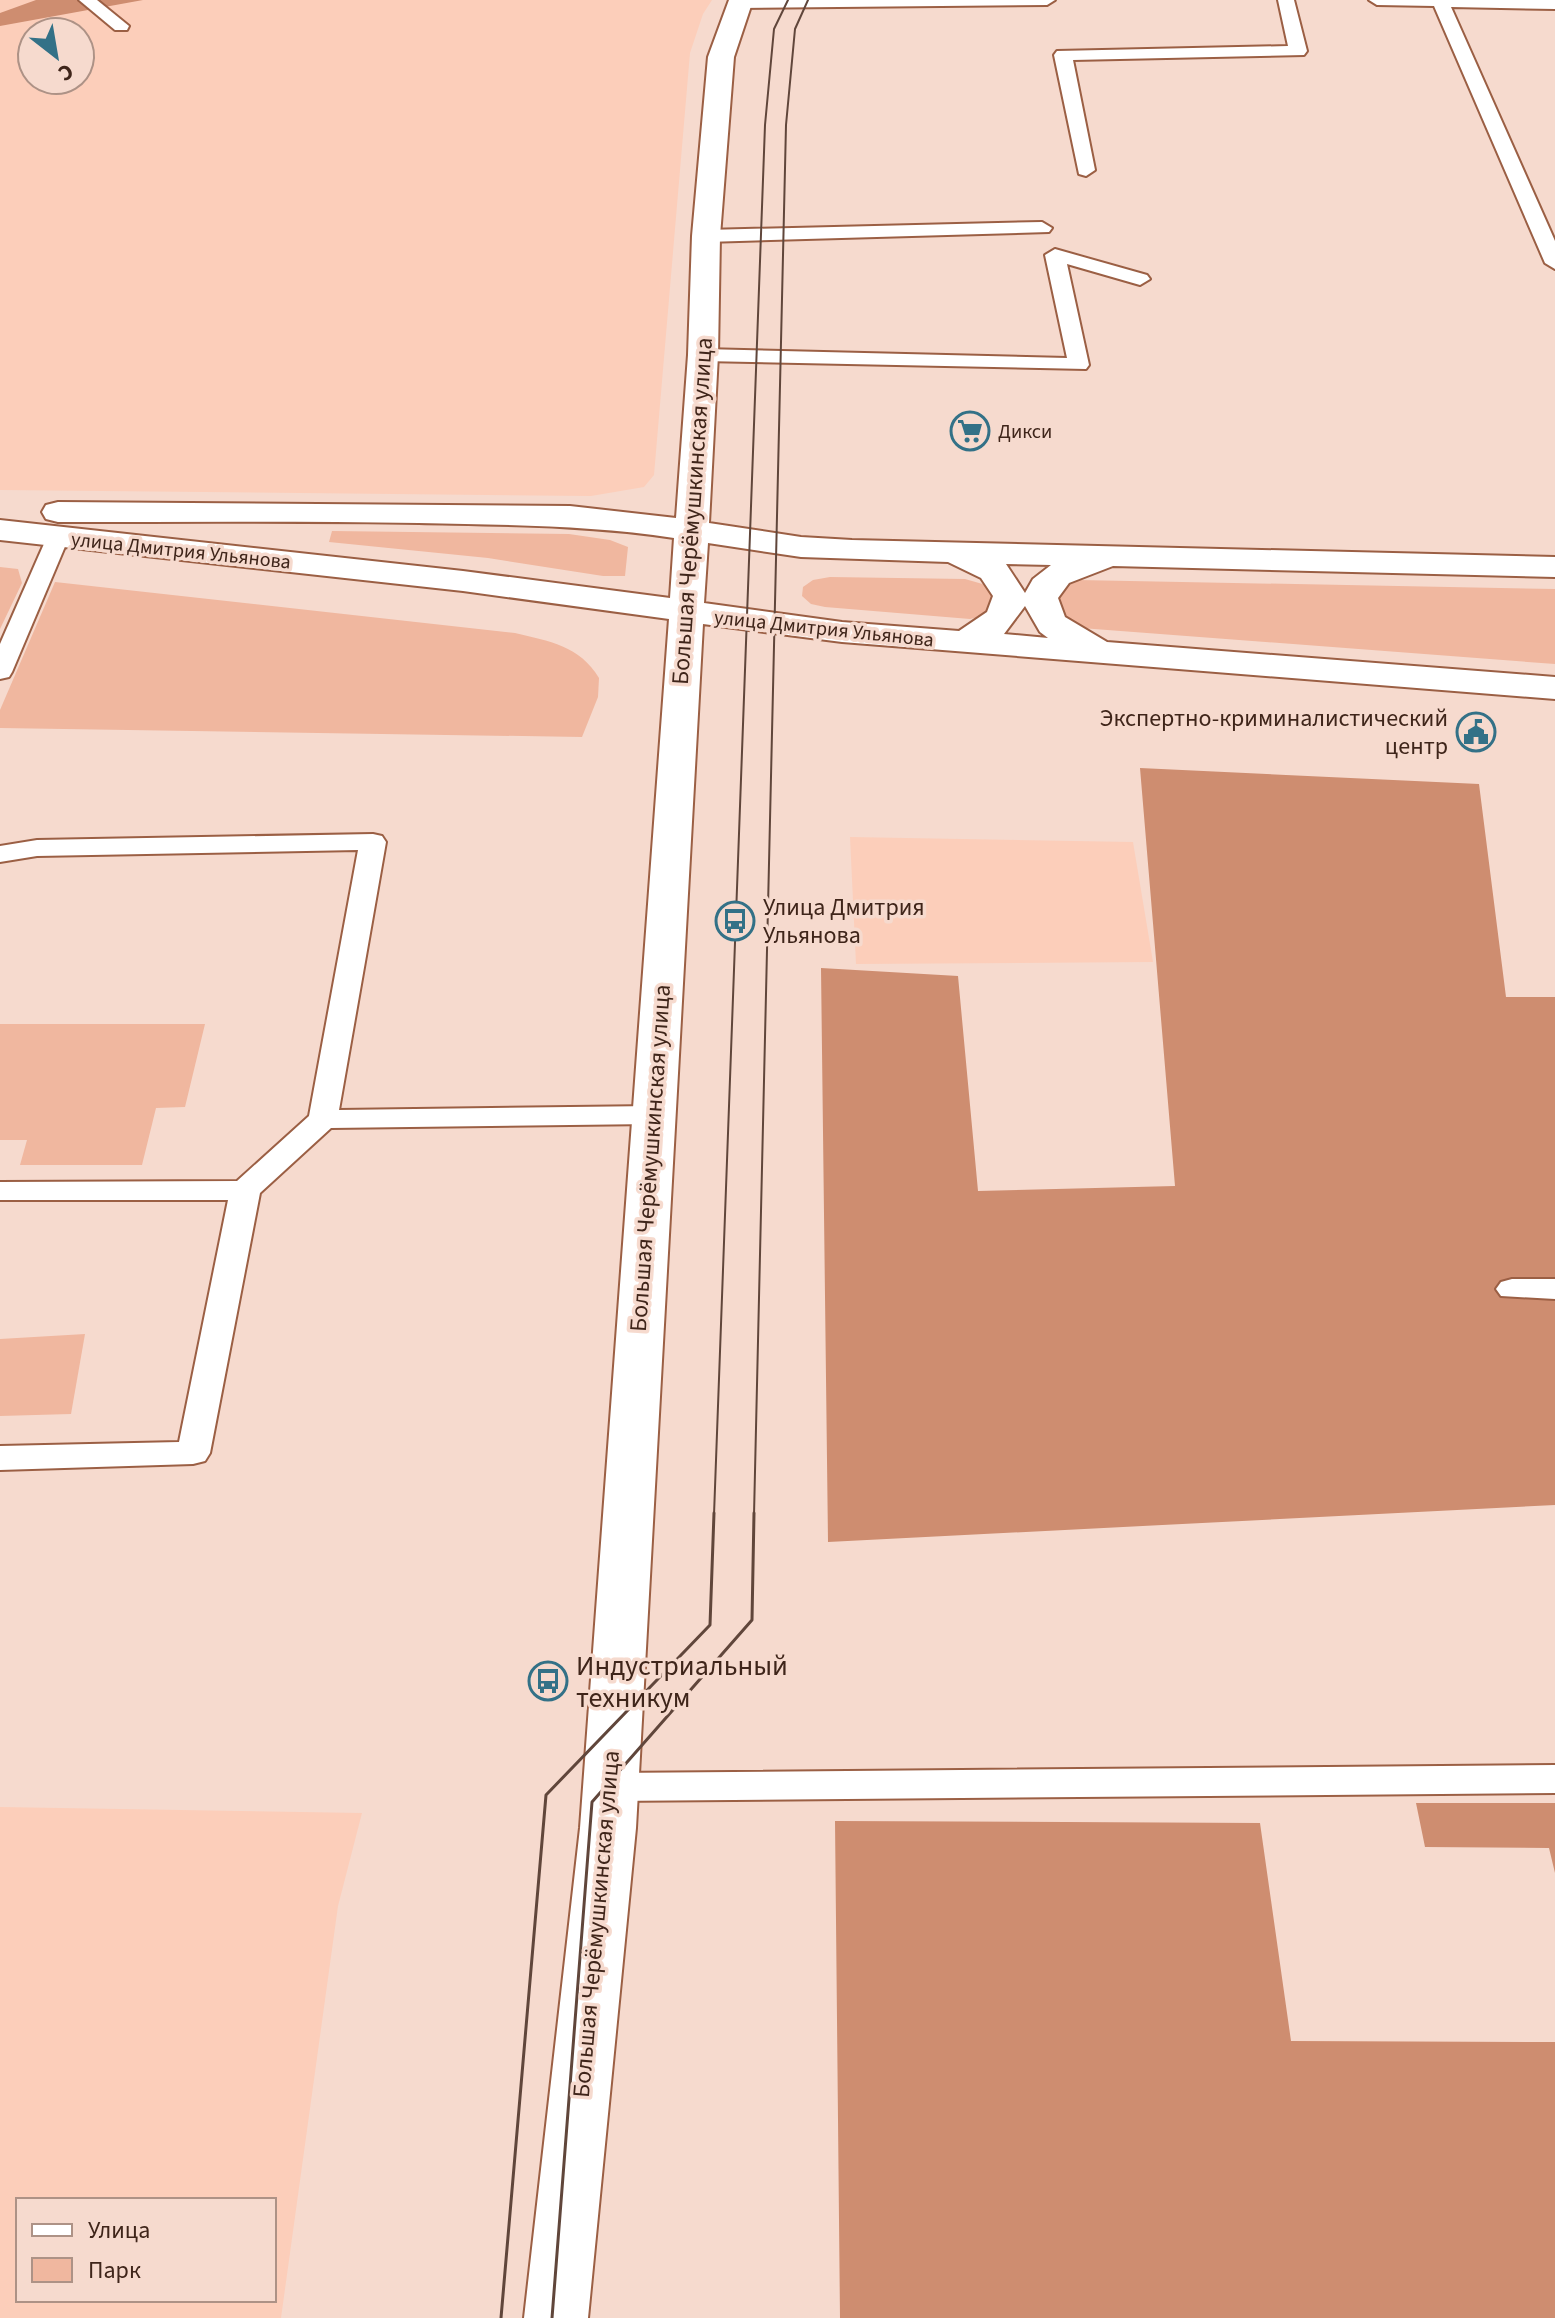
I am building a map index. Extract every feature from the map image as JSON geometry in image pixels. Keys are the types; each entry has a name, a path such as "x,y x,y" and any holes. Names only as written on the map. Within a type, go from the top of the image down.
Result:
{"main road":[{"name":"Большая Черёмушкинская улица","path":"556,2318 610,1787 703,355 706,236 721,57 740,2"},
{"name":"улица Дмитрия Ульянова","path":"0,513 329,512 555,516 626,521 801,547 1555,567"},
{"name":"улица Дмитрия Ульянова","path":"0,530 463,581 842,632 1555,688"},
{"path":"955,553 994,571 1010,596 1008,610 999,622 963,642"},
{"path":"1103,652 1053,628 1041,612 1040,597 1049,581 1068,569 1124,557"}],"lane":[{"path":"87,0 121,26"},
{"path":"740,2 1047,0"},
{"path":"1086,170 1063,55 1298,51 1286,0"},
{"path":"1377,0 1555,4"},
{"path":"1440,1 1555,263"},
{"path":"706,236 1042,228"},
{"path":"703,355 1079,365 1055,255 1140,279"},
{"path":"0,672 58,537"},
{"path":"0,854 37,848 373,842 323,1119 245,1190 193,1453 0,1458"},
{"path":"323,1119 653,1115"},
{"path":"0,1191 245,1190"},
{"path":"1512,1289 1555,1289"},
{"path":"610,1787 1555,1779"}],"shaded area":[{"path":"0,0 712,0 703,14 690,53 654,475 644,487 591,496 0,490"},
{"path":"36,0 143,0 55,16 16,16 16,23 0,26 0,13"},
{"path":"1140,768 1479,784 1506,997 1555,997 1555,1505 828,1542 821,968 958,976 978,1191 1175,1186"},
{"path":"850,837 1133,842 1153,962 856,964"},
{"path":"1416,1803 1555,1803 1555,1873 1549,1848 1425,1847"},
{"path":"0,1807 362,1813 338,1906 281,2318 0,2318"},
{"path":"835,1821 1260,1823 1291,2041 1555,2042 1555,2318 840,2318"}],"green space":[{"path":"332,531 569,534 610,540 628,547 625,576 603,576 488,558 329,542"},
{"path":"0,567 18,569 22,583 0,629"},
{"path":"830,577 965,579 986,585 995,595 988,615 970,619 825,607 811,604 802,596 803,587 813,580"},
{"path":"1078,580 1555,589 1555,664 1081,628 1051,611 1062,587"},
{"path":"55,582 515,633 563,646 583,659 599,678 598,697 582,737 0,728 0,710"},
{"path":"0,1024 205,1024 185,1107 156,1108 142,1165 20,1165 27,1140 0,1140"},
{"path":"85,1334 71,1414 0,1416 0,1339"}],"tram line":[{"path":"714,1515 765,125 774,29 788,0"},
{"path":"754,1515 786,125 795,29 808,0"},
{"path":"501,2318 546,1795 710,1625 714,1513"},
{"path":"552,2318 592,1802 752,1620 754,1513"}],"place":[{"name":"Дикси","path":"970,431"},
{"name":"Экспертно-криминалистический центр","path":"1476,732"},
{"name":"Улица Дмитрия Ульянова","path":"735,921"},
{"name":"Индустриальный техникум","path":"548,1681"}]}
